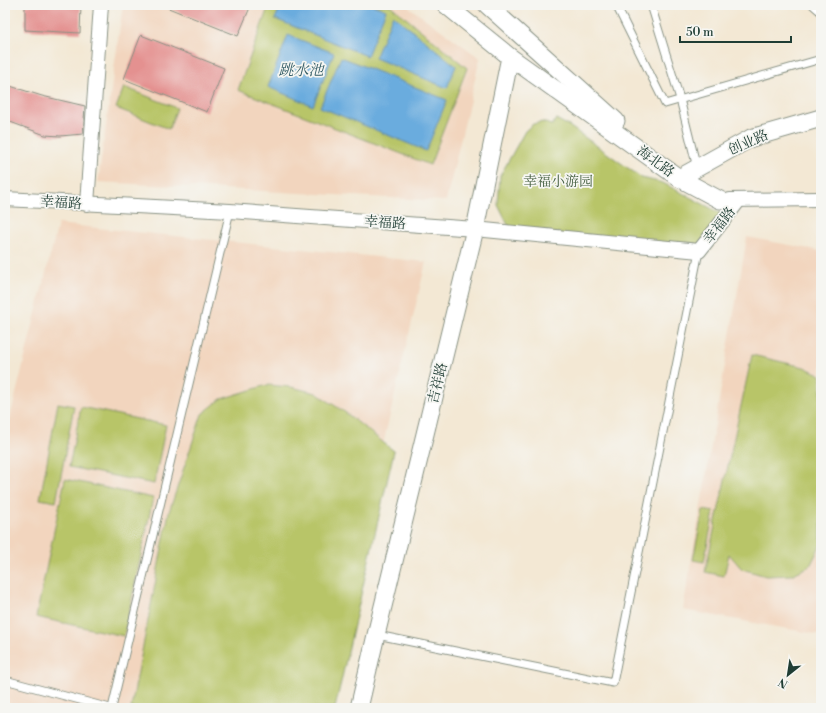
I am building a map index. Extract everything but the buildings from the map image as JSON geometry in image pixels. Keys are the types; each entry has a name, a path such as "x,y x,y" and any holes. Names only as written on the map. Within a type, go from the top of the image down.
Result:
{"street":[{"path":"87,204 101,5"},
{"name":"海北路","path":"446,5 510,57 679,178"},
{"name":"海北路","path":"488,5 679,178"},
{"name":"吉祥路","path":"359,708 475,228 510,57"},
{"name":"创业路","path":"679,178 751,138 821,118"},
{"path":"679,178 720,200"},
{"name":"幸福路","path":"720,200 821,198"},
{"name":"幸福路","path":"5,199 230,211 475,228 699,251 739,200"}],"lane":[{"path":"616,5 665,104 821,59"},
{"path":"651,5 680,100 697,168"},
{"path":"813,5 821,12"},
{"path":"5,680 111,708 230,211"},
{"path":"376,635 613,683 699,251"}],"shaded area":[{"path":"123,5 406,5 480,58 446,201 98,182"},
{"path":"58,224 426,262 321,708 5,708 5,438"},
{"path":"747,237 821,251 821,635 683,610"}],"green space":[{"path":"269,5 390,5 467,68 430,165 238,90"},
{"path":"124,87 177,108 169,129 116,108"},
{"name":"幸福小游园","path":"556,119 569,126 642,178 663,183 722,214 698,248 510,229 498,205 500,176 525,131 533,124 543,122 552,125"},
{"path":"752,355 804,367 821,375 821,544 810,566 791,575 766,576 742,569 729,554 724,576 705,572"},
{"path":"267,385 291,387 316,393 346,413 394,451 335,708 131,708 169,512 202,414 221,399"},
{"path":"58,403 74,406 56,502 40,499"},
{"path":"81,407 166,425 154,484 69,467"},
{"path":"65,479 153,498 124,636 36,617"},
{"path":"703,510 714,512 704,562 693,560"}],"water":[{"path":"281,5 373,5 386,10 367,56 275,19"},
{"path":"393,15 456,66 447,88 375,58"},
{"name":"跳水池","path":"288,35 334,53 313,106 268,87"},
{"path":"341,57 447,100 426,151 320,107"}]}
